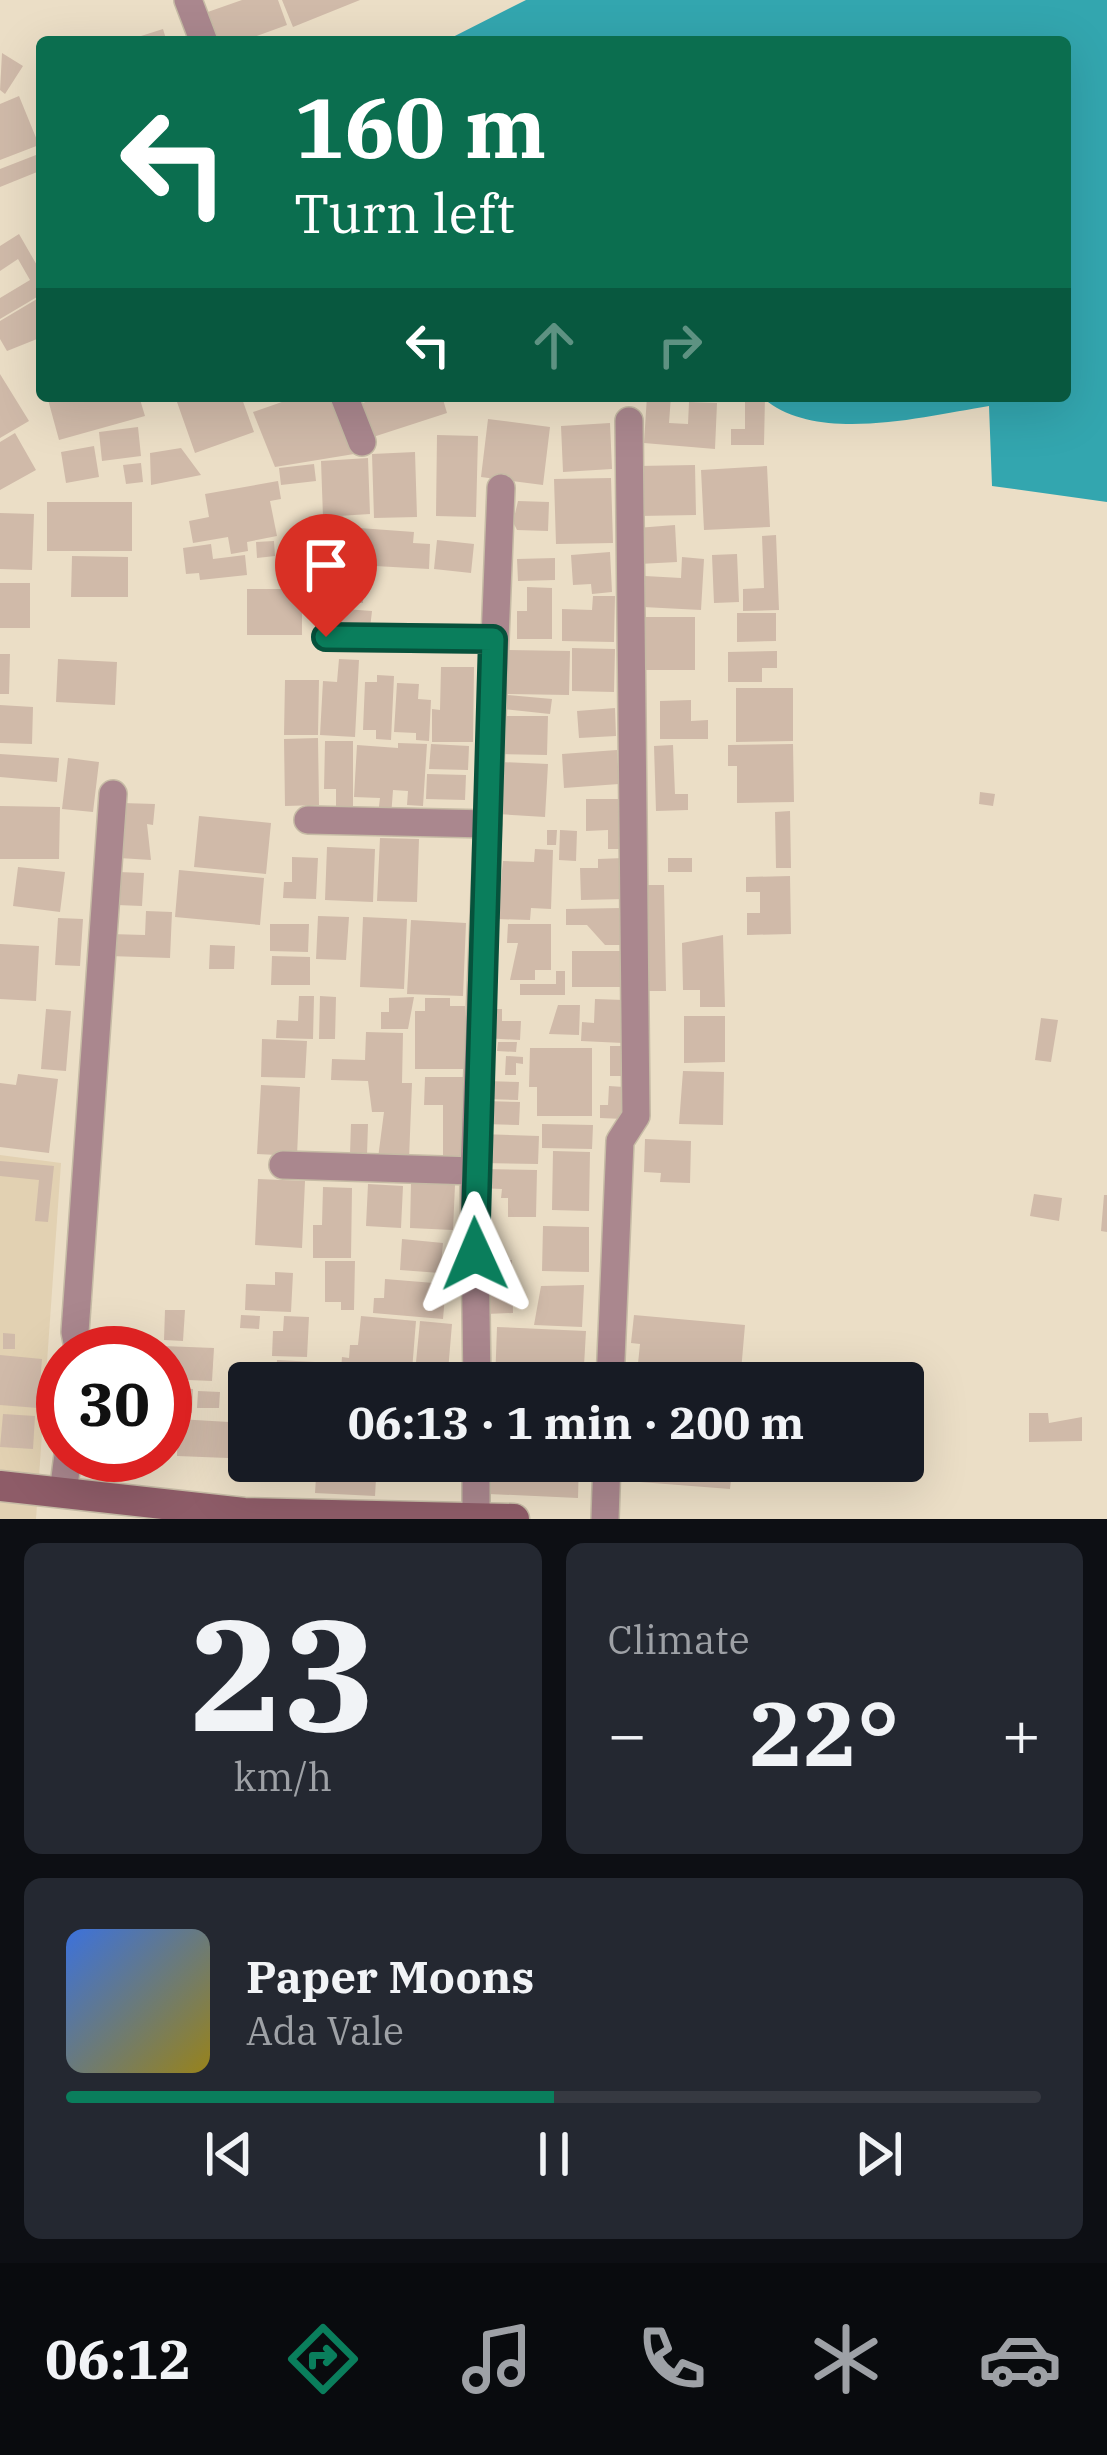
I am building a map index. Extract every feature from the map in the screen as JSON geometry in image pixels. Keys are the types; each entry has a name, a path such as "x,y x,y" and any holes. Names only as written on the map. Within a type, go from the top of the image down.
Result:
{"street":[{"path":"188,0 203,36"},
{"path":"346,402 362,442"},
{"path":"611,1362 620,1141 636,1116 629,421"},
{"path":"477,1362 474,1171 501,488"},
{"path":"326,637 493,639"},
{"path":"75,1326 112,794"},
{"path":"308,820 488,824"},
{"path":"283,1165 474,1171"},
{"path":"63,1493 64,1482"},
{"path":"476,1482 476,1518"},
{"path":"605,1519 607,1482"},
{"path":"0,1486 244,1513 514,1519"}],"shaded area":[{"path":"0,1155 61,1163 50,1326 36,1326 36,1519 0,1519"}],"water":[{"path":"526,0 1107,0 1107,502 992,486 989,406 845,424 791,414 768,402 1071,402 1071,36 455,36"}],"building":[{"path":"242,0 278,0 287,25 257,36 211,36 202,14"},
{"path":"282,0 360,0 293,27"},
{"path":"2,53 23,66 5,94 0,90"},
{"path":"19,96 36,146 0,160 0,104"},
{"path":"36,155 36,172 0,187 0,169"},
{"path":"19,234 36,264 36,298 0,319 0,298 30,280 18,259 0,271 0,246"},
{"path":"36,300 36,339 7,351 0,339 0,321"},
{"path":"0,374 29,421 0,438"},
{"path":"49,402 141,402 145,416 59,440"},
{"path":"177,402 243,402 254,432 195,453"},
{"path":"282,402 335,402 354,454 275,467 253,412"},
{"path":"444,402 447,413 370,438 359,404"},
{"path":"647,402 671,402 669,423 688,424 689,402 717,403 715,449 644,443"},
{"path":"745,402 765,402 764,445 731,445 731,429 745,429"},
{"path":"488,419 550,427 543,485 481,477"},
{"path":"610,423 612,469 563,472 561,426"},
{"path":"138,427 141,456 102,461 99,432"},
{"path":"15,433 36,470 0,490 0,442"},
{"path":"437,435 478,436 476,517 436,516"},
{"path":"94,446 99,477 66,483 61,452"},
{"path":"181,448 201,475 151,485 150,453"},
{"path":"415,452 417,517 374,518 372,454"},
{"path":"368,458 370,514 323,517 321,461"},
{"path":"141,463 143,482 126,484 123,465"},
{"path":"314,464 316,481 281,485 279,468"},
{"path":"695,465 696,515 639,516 638,466"},
{"path":"767,466 770,527 704,530 701,470"},
{"path":"611,478 613,543 556,544 554,479"},
{"path":"278,481 281,499 270,501 277,536 247,542 248,551 231,554 228,537 193,543 189,521 209,517 205,494"},
{"path":"518,501 549,502 548,531 517,530 513,522"},
{"path":"47,502 132,502 132,551 47,551"},
{"path":"0,513 34,514 32,570 0,569"},
{"path":"675,525 677,562 639,564 637,528"},
{"path":"359,528 414,532 413,543 430,544 429,569 357,565"},
{"path":"302,529 355,532 352,569 299,566"},
{"path":"776,535 779,610 743,611 743,589 764,588 762,536"},
{"path":"437,540 474,544 471,573 434,569"},
{"path":"274,541 275,556 257,558 256,542"},
{"path":"211,544 213,559 245,555 247,575 200,580 199,573 186,574 183,548"},
{"path":"610,552 612,592 592,594 591,584 573,585 571,555"},
{"path":"737,554 739,602 714,603 712,555"},
{"path":"72,556 128,557 128,597 71,597"},
{"path":"682,557 704,559 701,610 643,607 645,576 681,578"},
{"path":"555,558 555,580 518,581 517,559"},
{"path":"332,573 364,575 363,603 331,602"},
{"path":"0,583 30,583 30,628 0,628"},
{"path":"527,587 552,588 552,639 517,639 517,611 527,611"},
{"path":"247,589 302,589 302,635 247,635"},
{"path":"593,596 615,596 614,642 562,641 562,609 592,610"},
{"path":"330,608 372,611 370,628 328,625"},
{"path":"737,613 776,613 776,641 737,642"},
{"path":"645,617 695,617 695,670 645,670"},
{"path":"572,648 615,649 614,692 572,691"},
{"path":"508,650 570,651 569,695 506,694"},
{"path":"777,651 777,668 762,668 762,682 728,682 728,652"},
{"path":"0,654 10,654 9,694 0,694"},
{"path":"58,659 117,662 115,705 56,702"},
{"path":"339,659 359,660 355,737 320,735 323,681 337,682"},
{"path":"441,667 474,667 473,742 432,742 432,709 440,710"},
{"path":"377,675 394,676 391,740 376,739 376,730 363,730 365,682 377,682"},
{"path":"285,680 319,680 318,735 284,735"},
{"path":"397,683 419,684 418,699 431,700 429,741 416,740 416,733 394,732"},
{"path":"736,688 793,688 793,741 736,742"},
{"path":"496,694 552,699 550,714 495,708"},
{"path":"691,700 691,721 708,720 708,739 660,739 660,701"},
{"path":"0,705 33,707 32,744 0,743"},
{"path":"615,708 616,736 579,738 577,711"},
{"path":"497,716 548,716 547,755 496,754"},
{"path":"318,738 319,805 285,806 284,739"},
{"path":"325,741 353,741 353,811 336,811 336,789 324,789"},
{"path":"398,743 427,744 423,806 407,805 408,791 393,790 391,817 378,815 380,798 354,797 357,745 398,748"},
{"path":"431,744 469,746 468,770 429,769"},
{"path":"793,744 794,802 737,803 737,766 728,766 728,745"},
{"path":"673,745 675,794 688,794 688,810 656,811 654,746"},
{"path":"617,750 619,784 564,788 562,754"},
{"path":"0,754 59,758 57,782 0,777"},
{"path":"68,758 99,762 93,812 62,809"},
{"path":"501,762 548,764 545,817 498,814"},
{"path":"427,774 466,775 465,800 426,799"},
{"path":"980,792 995,794 993,806 979,804"},
{"path":"586,799 622,799 623,849 608,849 608,830 586,831"},
{"path":"122,803 155,804 153,825 147,824 151,860 119,858"},
{"path":"0,806 60,807 59,859 0,859"},
{"path":"790,811 791,868 776,868 775,812"},
{"path":"199,816 271,823 266,874 194,867"},
{"path":"547,830 557,830 556,845 547,845"},
{"path":"560,830 577,831 576,861 559,860"},
{"path":"380,838 419,839 417,902 377,901"},
{"path":"327,847 375,849 373,902 325,900"},
{"path":"535,849 553,850 551,909 531,908 530,920 497,919 503,861 534,862"},
{"path":"292,857 318,858 316,899 283,898 284,882 292,882"},
{"path":"624,858 625,899 581,900 580,868 598,868 598,859"},
{"path":"668,858 692,858 692,872 668,872"},
{"path":"18,867 65,872 60,912 13,906"},
{"path":"179,870 264,878 260,925 175,917"},
{"path":"119,872 144,873 142,906 117,905"},
{"path":"790,876 791,934 747,935 747,913 760,913 760,892 746,892 746,877"},
{"path":"643,885 664,885 666,991 644,991"},
{"path":"621,908 621,945 605,945 587,925 566,925 566,909"},
{"path":"146,911 172,912 170,958 109,956 110,934 145,935"},
{"path":"318,916 349,917 346,960 316,959"},
{"path":"363,917 407,919 404,989 360,987"},
{"path":"58,918 83,919 80,966 55,965"},
{"path":"411,920 466,923 463,996 407,994"},
{"path":"270,924 309,924 308,952 270,951"},
{"path":"508,924 551,924 551,970 535,970 535,980 510,980 518,943 507,943"},
{"path":"723,935 725,1007 700,1007 700,990 683,990 682,943"},
{"path":"0,944 39,946 36,1001 0,999"},
{"path":"210,945 235,946 234,969 209,969"},
{"path":"572,951 621,951 621,987 572,987"},
{"path":"272,956 310,957 310,985 271,985"},
{"path":"556,971 565,971 565,995 520,995 520,984 556,984"},
{"path":"299,996 314,996 313,1039 276,1038 277,1020 298,1021"},
{"path":"320,996 336,997 335,1039 319,1039"},
{"path":"414,997 408,1029 381,1029 381,1012 389,1012 389,998"},
{"path":"425,998 450,998 450,1006 465,1006 465,1069 415,1069 415,1011 425,1011"},
{"path":"595,999 624,1000 623,1043 581,1041 582,1022 594,1023"},
{"path":"558,1005 580,1005 579,1035 549,1034"},
{"path":"46,1009 71,1011 66,1071 41,1069"},
{"path":"485,1009 502,1009 502,1021 521,1021 520,1040 483,1038"},
{"path":"684,1016 725,1016 725,1062 684,1063"},
{"path":"1041,1018 1058,1020 1051,1062 1035,1060"},
{"path":"366,1032 403,1033 402,1083 412,1083 409,1159 378,1158 384,1112 372,1112 368,1081 331,1080 332,1059 365,1060"},
{"path":"262,1039 307,1041 305,1078 261,1077"},
{"path":"498,1042 517,1042 516,1052 497,1051"},
{"path":"610,1046 624,1046 623,1076 610,1076"},
{"path":"530,1048 592,1048 592,1116 537,1116 537,1087 529,1087"},
{"path":"506,1056 523,1057 523,1064 516,1063 516,1075 505,1075"},
{"path":"683,1071 724,1072 723,1125 679,1124"},
{"path":"18,1074 58,1079 49,1153 0,1147 0,1083 16,1085"},
{"path":"425,1077 464,1077 464,1161 443,1161 443,1105 424,1105"},
{"path":"485,1081 519,1082 518,1100 484,1099"},
{"path":"261,1085 300,1087 297,1156 257,1154"},
{"path":"609,1086 624,1087 624,1119 600,1118 600,1105 608,1105"},
{"path":"484,1101 520,1102 519,1125 483,1124"},
{"path":"351,1124 368,1124 367,1155 350,1154"},
{"path":"542,1124 593,1125 592,1149 542,1148"},
{"path":"481,1134 539,1136 538,1164 481,1163"},
{"path":"645,1139 691,1141 690,1183 660,1182 661,1173 644,1172"},
{"path":"553,1151 590,1152 589,1211 552,1210"},
{"path":"0,1161 54,1166 48,1222 35,1221 39,1180 0,1176"},
{"path":"481,1169 537,1170 536,1217 508,1217 508,1198 501,1198 502,1189 480,1188"},
{"path":"258,1179 305,1181 302,1248 255,1245"},
{"path":"411,1183 455,1185 453,1230 410,1228"},
{"path":"368,1184 403,1186 401,1228 366,1226"},
{"path":"323,1187 352,1188 351,1258 313,1258 313,1225 322,1225"},
{"path":"1034,1194 1062,1198 1059,1221 1030,1216"},
{"path":"1107,1195 1107,1232 1101,1231"},
{"path":"543,1226 589,1227 589,1272 542,1271"},
{"path":"402,1239 443,1243 440,1273 400,1270"},
{"path":"485,1260 512,1260 513,1313 486,1314"},
{"path":"325,1261 355,1261 354,1310 341,1310 341,1302 325,1302"},
{"path":"275,1272 293,1273 291,1312 245,1310 246,1284 275,1285"},
{"path":"385,1279 446,1284 443,1319 373,1313 374,1298 384,1298"},
{"path":"584,1285 582,1327 534,1325 541,1286"},
{"path":"165,1310 185,1310 184,1326 164,1326"},
{"path":"241,1315 260,1316 259,1329 240,1328"},
{"path":"634,1315 745,1325 742,1362 638,1362 640,1344 631,1343"},
{"path":"284,1316 309,1317 307,1357 272,1356 273,1331 283,1331"},
{"path":"361,1316 416,1321 413,1362 342,1362 342,1357 349,1358 350,1345 358,1345"},
{"path":"420,1321 452,1324 449,1362 416,1362"},
{"path":"497,1327 586,1331 584,1362 496,1362"},
{"path":"3,1333 15,1334 15,1349 3,1349"},
{"path":"192,1347 214,1348 212,1381 192,1380"},
{"path":"0,1355 36,1358 36,1408 0,1405"},
{"path":"198,1391 220,1392 219,1408 197,1408"},
{"path":"1029,1413 1048,1413 1049,1423 1082,1417 1082,1441 1029,1442"},
{"path":"3,1414 35,1416 33,1449 0,1447"},
{"path":"192,1420 228,1422 228,1458 192,1457"},
{"path":"316,1482 376,1482 375,1496 315,1493"},
{"path":"490,1482 578,1482 578,1498 489,1494"},
{"path":"640,1482 731,1482 730,1489"}],"route":[{"path":"326,637 493,639 478,1028 475,1254"}]}
